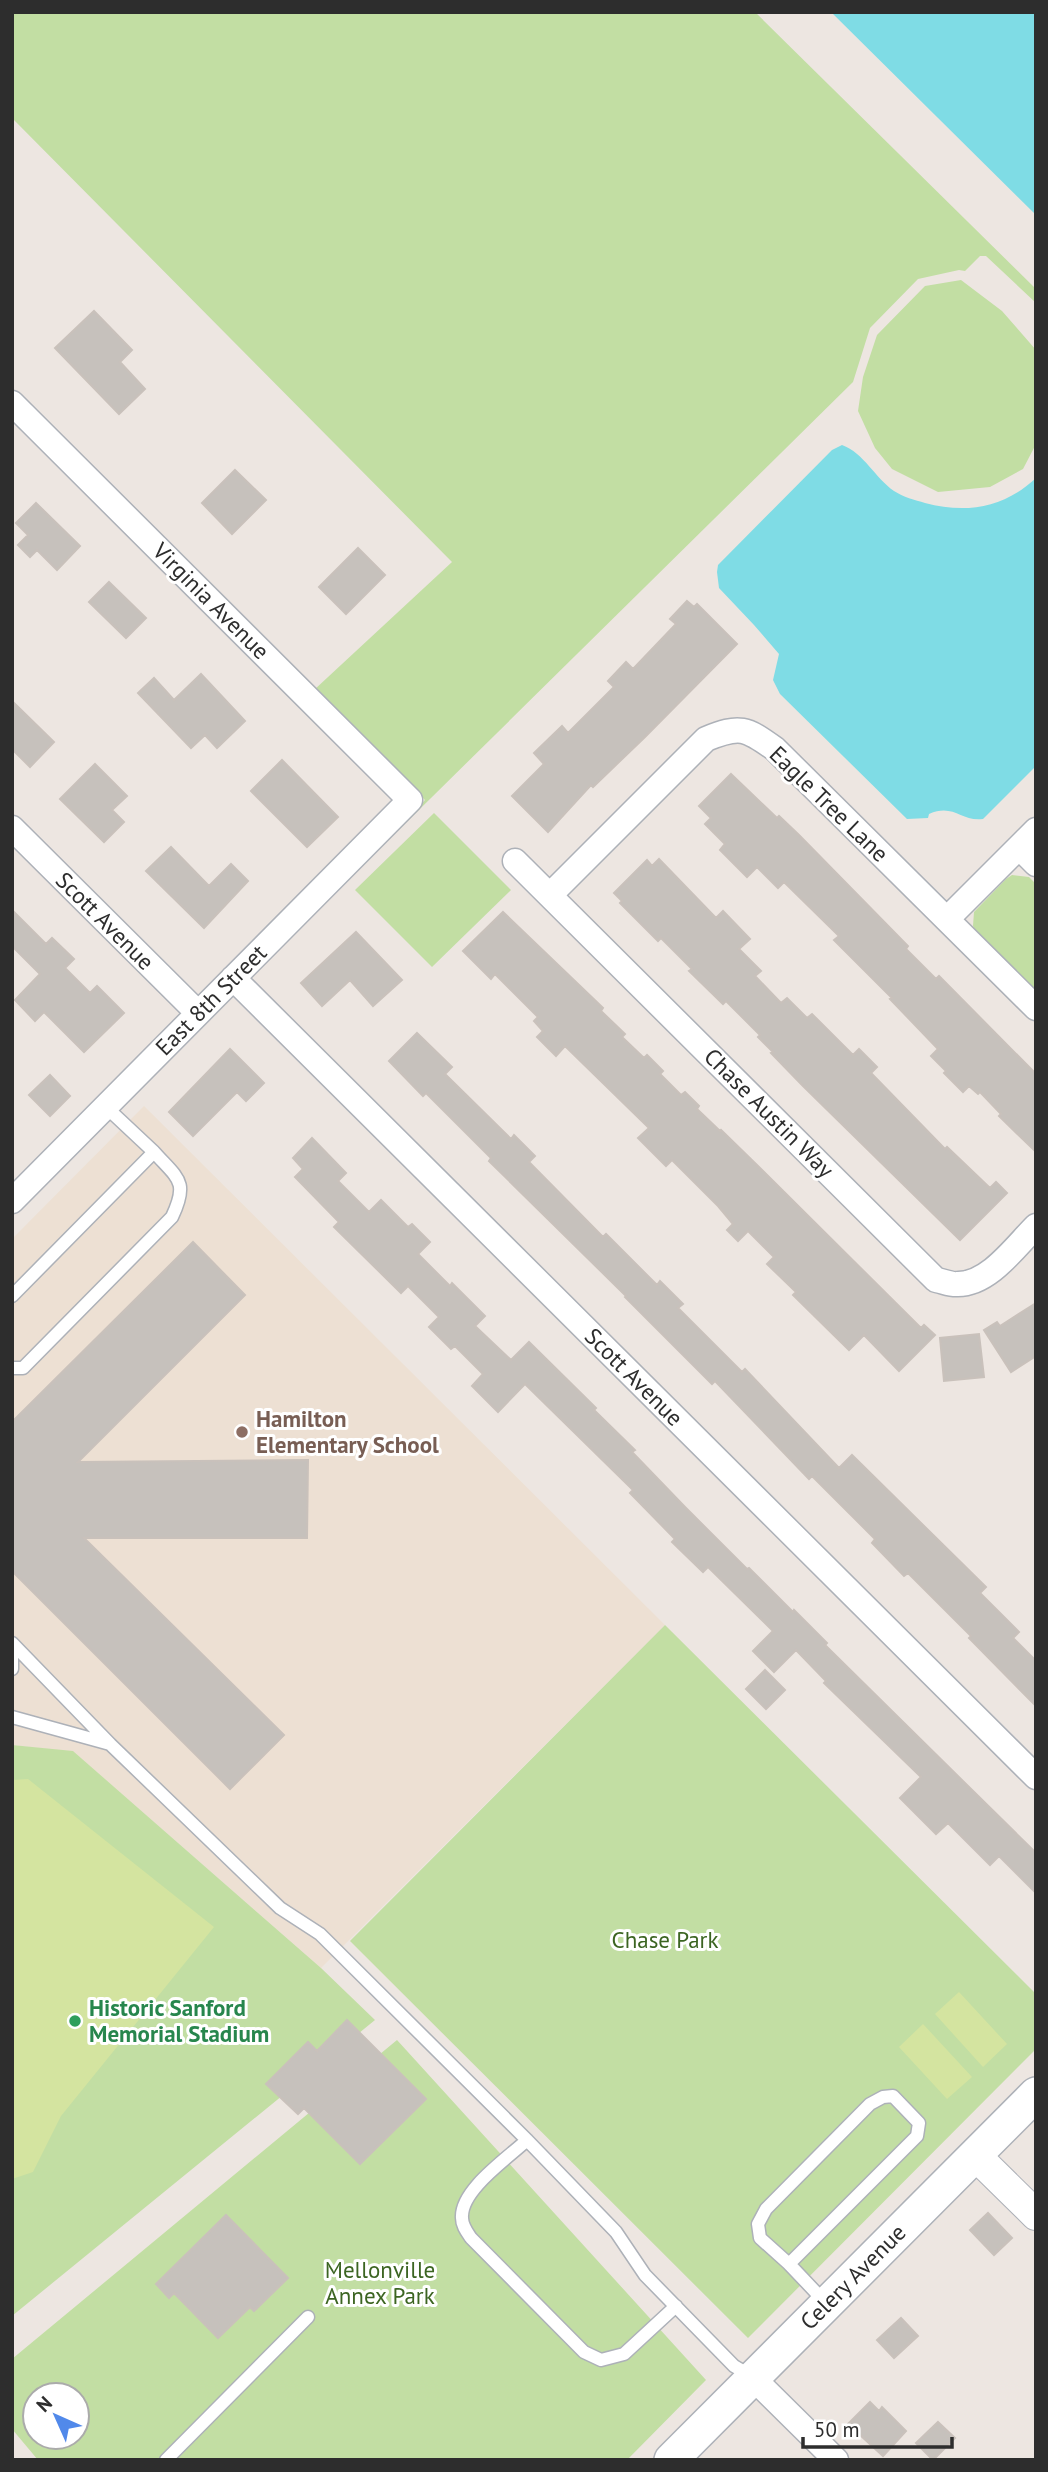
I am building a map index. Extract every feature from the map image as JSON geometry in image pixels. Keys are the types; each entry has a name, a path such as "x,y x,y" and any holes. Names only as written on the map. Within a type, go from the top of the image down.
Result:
{"main road":[{"name":"Celery Avenue","path":"671,2460 1036,2094"}],"street":[{"name":"Virginia Avenue","path":"12,403 410,800"},
{"name":"Eagle Tree Lane","path":"550,895 706,739 728,730 752,732 775,749 1036,1008"},
{"name":"East 8th Street","path":"12,1201 410,800"},
{"name":"Scott Avenue","path":"12,828 198,1013"},
{"path":"947,919 1030,847"},
{"name":"Chase Austin Way","path":"515,861 936,1280 956,1285 977,1281 1036,1226"},
{"name":"Scott Avenue","path":"233,978 1036,1777"},
{"path":"975,2155 1036,2215"},
{"path":"753,2378 836,2460"}],"lane":[{"path":"12,1368 23,1368 172,1217 182,1197 180,1180 106,1107"},
{"path":"12,1296 153,1152"},
{"path":"12,1643 110,1744 280,1908 320,1934 616,2232 645,2275 734,2366 753,2378"},
{"path":"12,1657 12,1669"},
{"path":"12,1717 110,1744"},
{"path":"789,2264 917,2136 919,2123 893,2096 883,2097 870,2104 766,2208 758,2224 760,2238 827,2303"},
{"path":"527,2140 475,2187 462,2208 461,2222 471,2238 584,2352 601,2360 624,2354 676,2306"},
{"path":"166,2460 308,2317"}],"shaded area":[{"name":"Hamilton Elementary School","path":"144,1106 665,1625 321,1968 74,1752 12,1745 12,1239"}],"green space":[{"path":"12,12 755,12 1036,289 1036,303 986,256 980,256 965,271 918,279 870,328 853,382 360,868 425,800 314,690 452,562 12,118"},
{"path":"961,280 1002,311 1036,350 1036,444 1023,469 990,487 938,492 892,469 875,448 858,411 863,377 877,335 925,286"},
{"path":"434,813 511,890 432,967 355,890"},
{"path":"1012,875 1029,877 1036,884 1036,993 973,926 974,912"},
{"name":"Chase Park","path":"665,1625 1036,1994 1036,2049 748,2338 350,1941"},
{"path":"12,1745 73,1751 321,1968 375,2020 12,2316"},
{"name":"Historic Sanford Memorial Stadium","path":"28,1779 214,1927 61,2116 33,2172 12,2179 12,1780"},
{"path":"959,1992 1007,2044 983,2067 935,2014"},
{"path":"923,2024 972,2077 947,2099 899,2047"},
{"name":"Mellonville Annex Park","path":"397,2040 706,2380 627,2460 38,2460 30,2451 91,2451 91,2381 21,2381 21,2440 12,2429 12,2359"}],"water":[{"path":"831,12 1036,12 1036,215"},
{"path":"842,445 857,454 894,491 940,506 970,508 998,502 1036,478 1036,766 983,819 938,811 929,814 928,818 907,819 780,694 773,680 779,654 719,588 718,565 832,450"}],"building":[{"path":"94,311 132,350 120,362 145,389 119,414 55,348"},
{"path":"235,470 266,500 232,534 202,503"},
{"path":"36,503 80,546 57,570 37,550 30,557 18,545 28,535 16,523"},
{"path":"358,548 385,575 346,614 319,587"},
{"path":"109,582 146,618 126,638 89,602"},
{"path":"687,601 694,607 697,604 737,644 645,737 593,787 591,785 548,832 512,796 544,764 534,753 562,726 568,733 614,687 608,681 626,662 633,669 676,624 670,619"},
{"path":"201,674 245,721 217,748 205,735 191,748 138,693 154,678 174,700"},
{"path":"12,701 54,742 30,767 12,749"},
{"path":"282,760 338,817 307,847 251,791"},
{"path":"95,764 127,796 112,810 124,822 104,842 60,799"},
{"path":"731,774 799,835 908,946 906,949 936,979 939,976 1036,1074 1036,1152 999,1116 1001,1114 980,1092 978,1094 969,1086 963,1092 944,1073 946,1071 931,1056 938,1049 834,940 839,936 784,882 778,888 757,867 747,877 720,850 725,844 705,824 711,818 699,806"},
{"path":"171,847 209,886 231,864 248,881 204,928 146,871"},
{"path":"659,859 716,918 723,911 750,939 739,949 761,971 755,976 781,1003 787,998 807,1018 812,1014 853,1055 859,1049 877,1067 871,1073 945,1149 947,1147 990,1188 996,1182 1007,1193 960,1240 803,1086 771,1053 773,1052 758,1037 760,1035 726,1001 723,1004 689,971 692,969 661,938 658,941 620,903 622,901 614,893 647,860 652,866"},
{"path":"12,910 46,944 52,938 74,959 65,968 90,993 97,986 124,1013 84,1052 44,1012 35,1021 15,1000 40,974 12,946"},
{"path":"503,912 603,1008 601,1011 625,1034 622,1037 644,1058 647,1055 663,1071 660,1074 681,1095 685,1092 699,1106 697,1109 921,1328 924,1325 935,1335 899,1371 864,1335 849,1350 793,1295 796,1292 767,1264 774,1257 748,1231 738,1241 727,1230 733,1224 718,1206 672,1160 666,1166 638,1138 649,1128 565,1046 556,1056 537,1037 543,1031 534,1021 538,1017 495,974 491,979 463,951"},
{"path":"356,932 402,980 373,1006 350,980 322,1006 301,983"},
{"path":"417,1033 452,1067 445,1074 511,1139 514,1135 535,1156 529,1162 603,1237 606,1234 657,1285 660,1281 683,1304 678,1308 742,1372 745,1369 839,1468 852,1455 986,1587 980,1593 1019,1632 1013,1638 1036,1661 1036,1706 908,1573 904,1576 872,1543 875,1539 812,1476 809,1479 715,1381 712,1384 489,1161 491,1158 426,1093 423,1096 389,1061"},
{"path":"230,1049 264,1083 246,1101 237,1092 193,1136 169,1112"},
{"path":"50,1075 70,1096 50,1116 29,1095"},
{"path":"312,1138 346,1173 338,1181 369,1212 381,1200 408,1227 412,1224 430,1242 418,1254 485,1316 475,1326 511,1360 529,1342 596,1408 594,1410 635,1450 632,1452 685,1507 747,1569 793,1612 794,1610 827,1643 825,1645 1036,1853 1036,1893 999,1856 990,1865 948,1823 936,1834 900,1798 921,1777 824,1683 826,1681 796,1650 774,1672 753,1651 773,1631 708,1567 703,1572 672,1542 675,1539 630,1493 633,1490 525,1384 498,1412 472,1386 483,1374 455,1346 451,1349 429,1327 439,1317 408,1286 401,1293 334,1227 339,1222 295,1177 303,1169 293,1158"},
{"path":"193,1242 245,1295 78,1462 308,1460 307,1538 84,1538 284,1735 230,1789 12,1571 12,1422"},
{"path":"1036,1303 1036,1356 1011,1372 984,1330 997,1322 1000,1326"},
{"path":"979,1334 984,1377 944,1381 940,1338"},
{"path":"765,1670 785,1690 766,1709 746,1689"},
{"path":"347,2020 426,2099 360,2164 304,2108 298,2114 266,2084 308,2042 317,2051"},
{"path":"988,2213 1012,2238 994,2255 970,2230"},
{"path":"226,2215 288,2278 254,2311 250,2307 218,2338 174,2293 169,2298 156,2284"},
{"path":"901,2318 918,2336 894,2358 877,2340"},
{"path":"870,2402 879,2411 882,2407 906,2431 883,2456 848,2424"},
{"path":"938,2422 955,2438 933,2460 916,2443"}],"place":[{"name":"Hamilton Elementary School","path":"242,1432"},
{"name":"Historic Sanford Memorial Stadium","path":"75,2021"}]}
